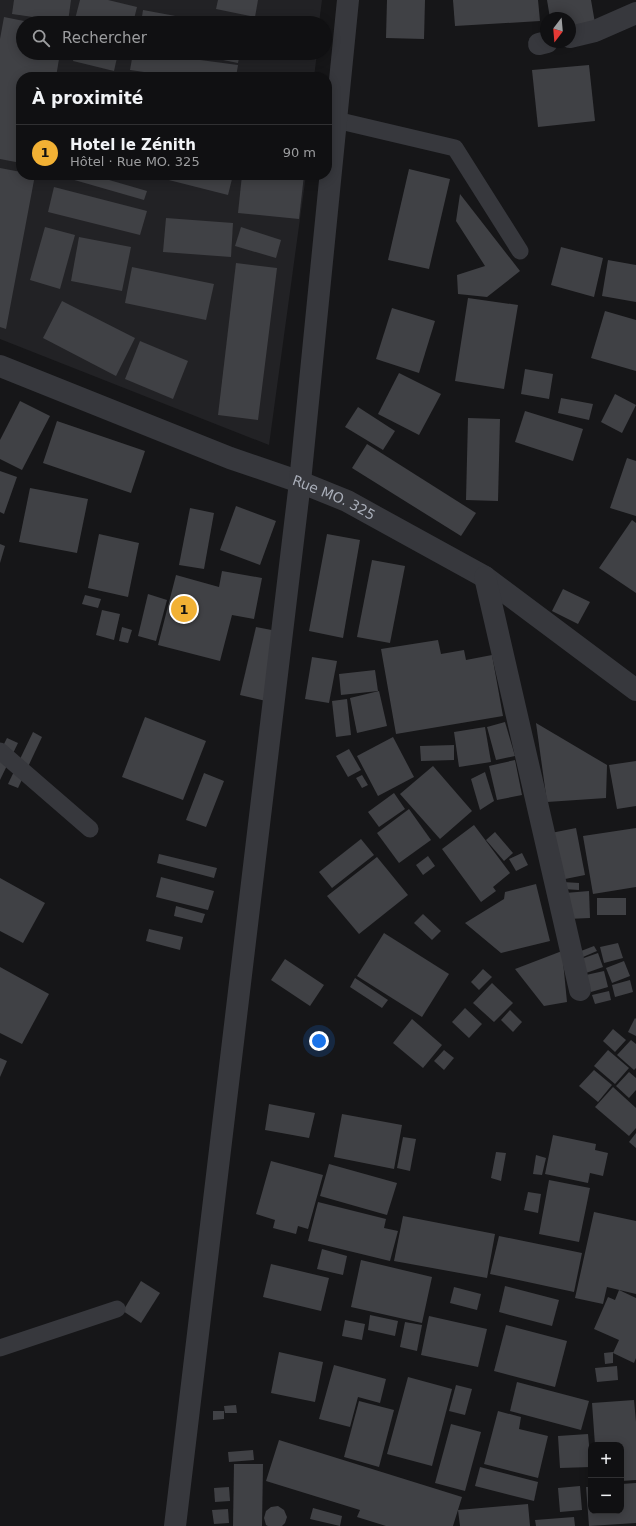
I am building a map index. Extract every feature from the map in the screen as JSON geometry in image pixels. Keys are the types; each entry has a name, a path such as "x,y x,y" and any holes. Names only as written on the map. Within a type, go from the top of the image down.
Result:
{"street":[{"path":"332,160 348,0"},
{"path":"576,36 595,31 636,13"},
{"path":"175,1526 300,482 330,180"},
{"name":"Rue MO. 325","path":"0,366 230,458 300,482 347,501 485,576 636,690"},
{"path":"485,576 580,990"}],"lane":[{"path":"336,120 455,148 520,251"},
{"path":"0,752 90,828"},
{"path":"0,1348 117,1309"}],"shaded area":[{"path":"0,0 322,0 320,16 16,16 16,60 316,60 315,72 16,72 16,180 305,180 269,445 0,339"}],"building":[{"path":"14,0 71,0 69,16 26,16 12,14"},
{"path":"80,0 108,0 137,7 135,16 76,16"},
{"path":"218,0 258,0 255,16 216,9"},
{"path":"387,0 425,0 424,39 386,38"},
{"path":"453,0 538,0 540,21 455,26"},
{"path":"547,0 591,0 595,23 576,26 576,12 549,12"},
{"path":"143,10 176,16 142,16"},
{"path":"4,17 16,19 16,60 59,60 57,72 16,72 16,162 0,159 0,39"},
{"path":"73,60 116,60 114,71"},
{"path":"132,60 200,60 238,65 237,72 144,72 130,70"},
{"path":"223,60 239,60 238,63"},
{"path":"589,65 595,121 538,127 532,70"},
{"path":"0,168 16,171 16,180 34,180 6,329 0,327"},
{"path":"409,169 450,179 429,269 388,260"},
{"path":"74,180 109,180 147,191 144,200"},
{"path":"169,180 232,180 228,195"},
{"path":"241,180 303,180 299,219 238,213"},
{"path":"54,187 147,211 140,235 48,212"},
{"path":"460,194 520,271 487,297 458,294 457,275 485,266 456,221"},
{"path":"166,218 233,223 231,257 163,252"},
{"path":"45,227 75,235 60,289 30,280"},
{"path":"241,227 281,240 276,258 235,246"},
{"path":"79,237 131,247 122,291 71,281"},
{"path":"561,247 603,258 594,297 551,285"},
{"path":"608,260 636,265 636,302 602,296"},
{"path":"236,263 277,268 258,420 218,415"},
{"path":"132,267 214,284 206,320 125,303"},
{"path":"468,298 518,305 504,389 455,381"},
{"path":"62,301 135,338 116,376 43,338"},
{"path":"392,308 435,321 419,373 376,359"},
{"path":"605,311 636,320 636,371 591,358"},
{"path":"140,341 188,361 173,399 125,379"},
{"path":"525,369 553,374 549,399 521,394"},
{"path":"399,373 441,394 419,435 378,414"},
{"path":"615,394 636,405 622,433 601,422"},
{"path":"561,398 593,404 589,420 558,413"},
{"path":"20,401 50,416 22,470 0,459 0,440"},
{"path":"358,407 395,431 383,450 345,427"},
{"path":"525,411 583,429 573,461 515,442"},
{"path":"468,418 500,419 498,501 466,500"},
{"path":"57,421 145,451 131,493 43,463"},
{"path":"367,444 476,513 461,536 352,468"},
{"path":"627,458 636,461 636,516 610,508"},
{"path":"0,471 17,477 4,514 0,512"},
{"path":"30,488 88,499 77,553 19,542"},
{"path":"236,506 276,521 260,565 220,550"},
{"path":"190,508 214,513 204,569 179,565"},
{"path":"632,520 636,523 636,593 599,568"},
{"path":"99,534 139,543 128,597 88,588"},
{"path":"327,534 360,540 343,638 309,631"},
{"path":"0,544 5,546 0,563"},
{"path":"372,560 405,566 390,643 357,637"},
{"path":"222,571 262,578 254,619 232,615 220,661 158,645 176,575 219,587"},
{"path":"563,589 590,602 578,624 552,611"},
{"path":"148,594 167,600 156,641 138,636"},
{"path":"85,595 101,599 98,608 82,604"},
{"path":"102,610 120,614 114,640 96,635"},
{"path":"122,627 132,630 128,643 119,641"},
{"path":"256,627 282,632 266,701 240,695"},
{"path":"438,640 441,654 464,650 466,660 492,655 503,716 396,734 381,649"},
{"path":"312,657 337,661 329,703 305,699"},
{"path":"375,670 378,691 341,695 339,674"},
{"path":"379,691 387,726 357,733 350,698"},
{"path":"347,699 351,735 336,737 332,701"},
{"path":"145,717 206,741 183,800 122,777"},
{"path":"505,722 515,756 496,760 487,727"},
{"path":"536,723 607,765 606,798 547,802"},
{"path":"485,727 491,762 459,767 454,732"},
{"path":"33,732 42,737 18,788 8,784"},
{"path":"393,737 414,777 378,796 357,756"},
{"path":"7,738 18,743 0,780 0,752"},
{"path":"454,745 454,760 421,761 420,746"},
{"path":"349,749 361,770 348,777 336,756"},
{"path":"515,760 522,795 497,800 489,766"},
{"path":"636,761 636,806 617,809 609,765"},
{"path":"433,766 472,811 440,839 400,794"},
{"path":"485,772 494,801 480,810 471,779"},
{"path":"204,773 224,781 206,827 186,820"},
{"path":"362,775 368,785 362,788 356,778"},
{"path":"394,793 405,809 379,827 368,812"},
{"path":"409,809 431,840 399,863 377,833"},
{"path":"474,825 510,873 493,887 496,891 481,902 442,849"},
{"path":"576,828 585,875 560,880 551,833"},
{"path":"636,828 636,887 593,894 583,836"},
{"path":"495,832 513,853 504,861 486,840"},
{"path":"361,839 374,855 332,888 319,872"},
{"path":"522,853 528,865 516,871 509,859"},
{"path":"159,854 217,868 214,878 157,863"},
{"path":"428,856 435,866 423,875 416,865"},
{"path":"377,857 408,895 359,934 327,896"},
{"path":"161,877 214,891 208,910 156,897"},
{"path":"0,878 45,903 23,943 0,931"},
{"path":"563,882 579,883 579,890 563,889"},
{"path":"536,884 550,941 501,953 465,923 504,899 505,892"},
{"path":"589,891 590,918 567,919 565,893"},
{"path":"597,898 626,898 626,915 597,915"},
{"path":"176,906 205,914 202,923 174,916"},
{"path":"423,914 441,931 432,940 414,923"},
{"path":"149,929 183,937 180,950 146,941"},
{"path":"384,933 449,974 422,1017 357,976"},
{"path":"618,943 623,958 604,963 600,947"},
{"path":"594,946 597,951 583,957 581,951"},
{"path":"562,951 567,1002 544,1006 515,969"},
{"path":"598,953 603,967 586,973 581,959"},
{"path":"285,959 324,985 310,1006 271,980"},
{"path":"624,961 630,976 612,983 606,968"},
{"path":"0,967 49,994 22,1044 0,1033"},
{"path":"483,969 492,977 479,990 471,982"},
{"path":"604,971 608,987 591,992 586,975"},
{"path":"355,978 388,1000 382,1008 350,987"},
{"path":"630,980 633,992 615,997 612,985"},
{"path":"492,983 513,1003 494,1022 473,1003"},
{"path":"609,991 611,1000 595,1004 592,995"},
{"path":"465,1008 482,1024 469,1038 452,1022"},
{"path":"510,1010 522,1022 513,1032 501,1020"},
{"path":"635,1018 636,1019 636,1036 628,1032"},
{"path":"412,1019 442,1045 423,1068 393,1043"},
{"path":"613,1029 626,1040 615,1052 603,1041"},
{"path":"631,1040 636,1044 636,1068 634,1070 617,1055"},
{"path":"444,1050 454,1058 444,1070 434,1061"},
{"path":"608,1050 629,1068 615,1084 594,1066"},
{"path":"0,1058 7,1061 0,1077"},
{"path":"594,1070 612,1085 598,1102 579,1086"},
{"path":"629,1072 636,1078 636,1090 629,1098 616,1086"},
{"path":"613,1087 636,1108 636,1128 629,1136 595,1107"},
{"path":"269,1104 315,1113 309,1138 265,1130"},
{"path":"342,1114 402,1125 394,1169 334,1157"},
{"path":"636,1133 636,1148 629,1142"},
{"path":"553,1135 596,1144 595,1150 608,1153 603,1176 590,1173 588,1183 545,1174"},
{"path":"403,1137 416,1139 410,1171 397,1168"},
{"path":"496,1152 506,1153 501,1181 491,1178"},
{"path":"536,1155 546,1158 542,1175 533,1174"},
{"path":"271,1161 323,1175 308,1229 298,1226 296,1234 273,1228 275,1220 256,1214"},
{"path":"329,1164 397,1183 387,1215 320,1196"},
{"path":"549,1180 590,1188 579,1242 539,1234"},
{"path":"528,1192 541,1194 538,1213 524,1210"},
{"path":"318,1202 386,1219 384,1228 398,1231 390,1261 308,1241"},
{"path":"594,1212 636,1221 636,1294 607,1287 603,1304 575,1298"},
{"path":"403,1216 495,1234 487,1278 394,1261"},
{"path":"499,1236 582,1253 574,1292 490,1274"},
{"path":"322,1249 347,1256 343,1275 317,1269"},
{"path":"361,1260 432,1277 422,1323 351,1307"},
{"path":"271,1264 329,1278 321,1311 263,1297"},
{"path":"141,1281 160,1293 141,1323 123,1311"},
{"path":"505,1286 559,1300 552,1326 499,1312"},
{"path":"454,1287 481,1294 477,1310 450,1303"},
{"path":"619,1290 636,1298 636,1358 634,1363 613,1353 619,1340 594,1329 608,1297 615,1300"},
{"path":"370,1315 398,1321 395,1336 368,1330"},
{"path":"429,1316 487,1329 478,1367 421,1355"},
{"path":"345,1320 365,1324 362,1340 342,1336"},
{"path":"405,1322 422,1325 417,1351 400,1347"},
{"path":"506,1325 567,1341 555,1387 494,1371"},
{"path":"279,1352 323,1362 315,1402 271,1393"},
{"path":"613,1352 613,1363 605,1364 604,1353"},
{"path":"334,1365 386,1379 380,1403 358,1397 350,1427 319,1419"},
{"path":"617,1366 618,1380 597,1382 595,1368"},
{"path":"408,1377 452,1389 432,1466 387,1454"},
{"path":"517,1382 589,1401 581,1430 510,1411"},
{"path":"456,1385 472,1389 465,1415 449,1411"},
{"path":"634,1400 636,1422 636,1480 624,1481 624,1442 595,1442 592,1403"},
{"path":"359,1401 394,1410 379,1467 344,1457"},
{"path":"236,1405 237,1413 225,1413 224,1406"},
{"path":"213,1411 224,1411 224,1419 213,1420"},
{"path":"498,1411 521,1417 519,1429 548,1436 538,1478 484,1464"},
{"path":"451,1424 481,1432 465,1491 435,1483"},
{"path":"588,1434 588,1467 560,1468 558,1436"},
{"path":"279,1440 462,1497 453,1526 386,1526 357,1517 360,1510 266,1481"},
{"path":"253,1450 254,1460 229,1462 228,1452"},
{"path":"234,1464 263,1464 262,1526 233,1526"},
{"path":"480,1467 538,1482 534,1501 475,1486"},
{"path":"636,1483 636,1523 589,1526 588,1514 624,1514 624,1484"},
{"path":"580,1486 582,1510 560,1512 558,1488"},
{"path":"229,1487 230,1501 215,1502 214,1488"},
{"path":"586,1487 588,1487 588,1513"},
{"path":"528,1504 530,1526 460,1526 458,1510"},
{"path":"278,1506 284,1510 287,1517 285,1523 282,1526 266,1525 264,1518 266,1511 271,1507"},
{"path":"313,1508 342,1516 340,1526 310,1519"},
{"path":"228,1509 229,1523 214,1524 212,1510"},
{"path":"574,1517 575,1526 536,1526 535,1520"}],"place":[{"name":"Hotel le Zénith","path":"184,609"}]}
